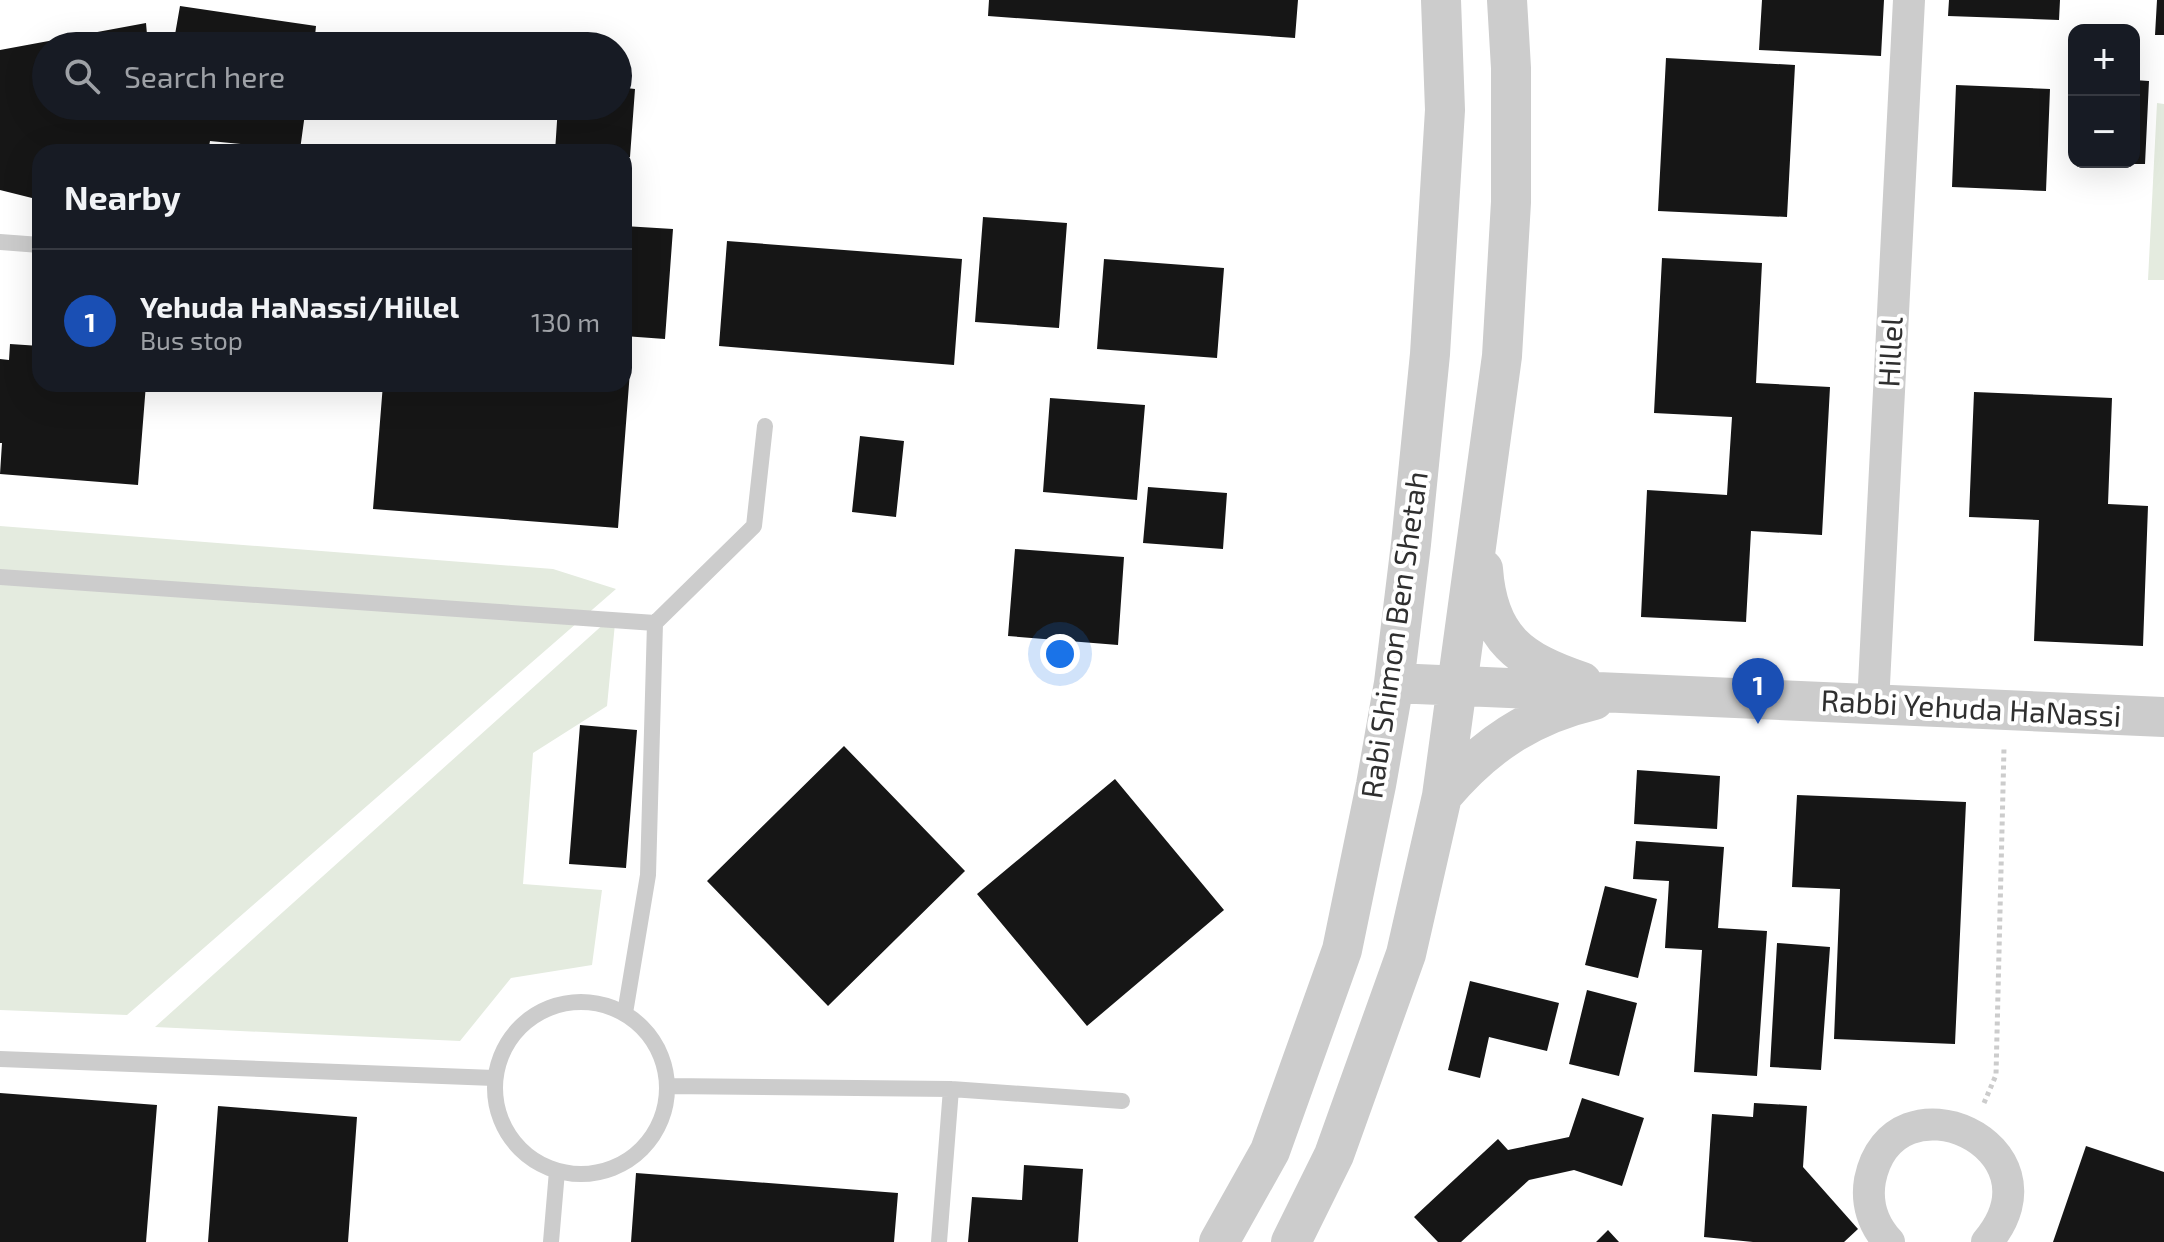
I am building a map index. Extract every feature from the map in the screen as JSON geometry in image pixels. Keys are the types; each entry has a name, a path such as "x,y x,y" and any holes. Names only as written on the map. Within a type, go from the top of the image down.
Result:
{"street":[{"name":"Rabi Shimon Ben Shetah","path":"1219,1242 1270,1151 1342,950 1376,785 1394,683 1430,354 1445,110 1441,0"},
{"path":"1291,1242 1334,1155 1406,954 1442,796 1502,356 1509,233 1511,68 1507,0"},
{"name":"Hillel","path":"1873,704 1909,0"},
{"path":"1479,526 1490,612 1505,638 1526,657 1551,672 1621,693"},
{"name":"Rabbi Yehuda HaNassi","path":"1394,683 2164,717"},
{"path":"1442,796 1464,769 1487,749 1517,730 1551,713 1621,693"},
{"path":"1889,1242 1880,1233 1871,1213 1868,1191 1873,1169 1883,1150 1899,1135 1920,1126 1941,1124 1963,1128 1983,1140 1999,1159 2007,1182 2006,1206 1998,1228 1987,1242"}],"lane":[{"path":"0,242 32,244"},
{"path":"625,1013 648,875 655,623 754,526 765,426"},
{"path":"0,577 655,623"},
{"path":"570,1001 599,1002 625,1013 648,1032 663,1057 667,1086 664,1113 652,1137 634,1157 610,1170 583,1175 557,1171 530,1158 509,1136 497,1109 494,1078 502,1050 519,1026 543,1010 570,1001"},
{"path":"0,1059 494,1078"},
{"path":"667,1086 951,1089 1122,1101"},
{"path":"939,1242 951,1089"},
{"path":"551,1242 557,1171"}],"path":[{"path":"1971,1133 1996,1075 2005,710"}],"shaded area":[{"path":"2157,103 2164,104 2164,280 2148,280"},
{"path":"0,526 553,569 616,589 127,1015 0,1010"},
{"path":"616,613 607,706 533,753 523,884 602,890 592,965 511,978 460,1041 155,1027"}],"building":[{"path":"989,0 1298,0 1295,38 988,16"},
{"path":"1762,0 1884,0 1881,56 1759,50"},
{"path":"1949,0 2060,0 2059,20 1948,16"},
{"path":"2157,0 2164,0 2164,35 2155,35"},
{"path":"180,6 316,26 315,32 175,32"},
{"path":"146,23 147,32 97,32"},
{"path":"32,44 32,120 304,120 301,144 210,141 209,144 32,144 32,198 0,190 0,50"},
{"path":"1666,58 1795,65 1787,217 1658,211"},
{"path":"2140,80 2149,81 2145,164 2140,164"},
{"path":"1956,85 2050,89 2046,191 1952,187"},
{"path":"632,89 635,89 631,144 556,144 557,120 632,120"},
{"path":"983,217 1067,223 1059,328 975,322"},
{"path":"632,226 673,229 665,339 632,337"},
{"path":"727,241 962,259 954,365 719,346"},
{"path":"1662,258 1762,263 1756,383 1830,387 1822,535 1751,531 1746,622 1641,617 1647,490 1727,495 1732,417 1654,413"},
{"path":"1104,259 1224,268 1217,358 1097,349"},
{"path":"10,344 32,345 32,392 145,392 138,485 0,474 0,359 9,360"},
{"path":"382,392 628,392 618,528 373,509"},
{"path":"1974,392 2112,398 2108,504 2148,506 2143,646 2034,641 2039,520 1969,517"},
{"path":"1050,398 1145,405 1137,500 1043,492"},
{"path":"860,436 904,441 896,517 852,512"},
{"path":"1148,487 1227,493 1223,549 1143,543"},
{"path":"1015,549 1124,557 1118,645 1008,636"},
{"path":"580,725 637,730 626,868 569,864"},
{"path":"844,746 965,871 828,1006 707,881"},
{"path":"1637,770 1720,776 1717,829 1634,824"},
{"path":"1115,779 1224,910 1087,1026 977,894"},
{"path":"1797,795 1966,802 1955,1044 1834,1039 1840,889 1792,887"},
{"path":"1636,841 1724,847 1718,928 1767,931 1757,1076 1694,1072 1702,950 1665,948 1669,881 1633,879"},
{"path":"1605,886 1657,899 1638,978 1585,965"},
{"path":"1777,943 1830,947 1821,1070 1770,1067"},
{"path":"1470,981 1559,1003 1547,1051 1489,1037 1480,1078 1448,1070"},
{"path":"1587,990 1637,1003 1619,1076 1569,1064"},
{"path":"0,1093 157,1105 146,1242 0,1242"},
{"path":"1582,1098 1644,1118 1622,1186 1574,1170 1529,1180 1461,1242 1438,1242 1414,1217 1498,1139 1508,1150 1569,1137"},
{"path":"1754,1103 1807,1106 1803,1167 1858,1229 1844,1242 1753,1242 1704,1237 1712,1114 1753,1117"},
{"path":"218,1106 357,1117 348,1242 208,1242"},
{"path":"2086,1146 2164,1172 2164,1242 2053,1242"},
{"path":"1024,1165 1083,1169 1078,1242 968,1242 972,1197 1022,1200"},
{"path":"636,1173 898,1193 894,1242 631,1242"},
{"path":"1608,1230 1619,1242 1596,1242"}],"place":[{"name":"Yehuda HaNassi/Hillel","path":"1758,724"}]}
